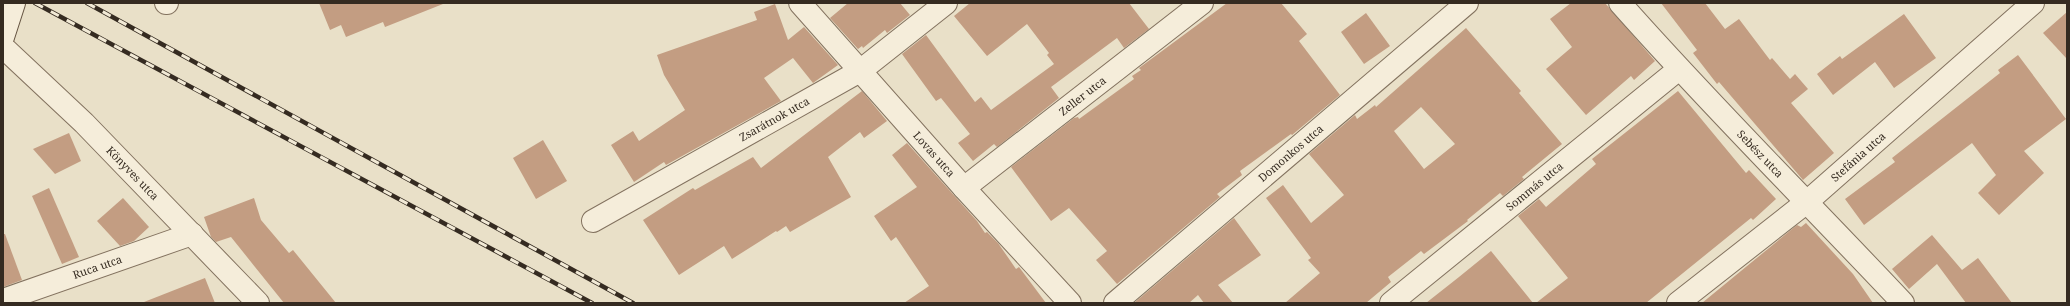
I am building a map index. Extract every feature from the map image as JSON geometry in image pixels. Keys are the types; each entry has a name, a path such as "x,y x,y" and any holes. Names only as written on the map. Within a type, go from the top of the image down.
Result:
{"street":[{"path":"3,37 14,3"},
{"name":"Lovas utca","path":"800,3 964,188 1070,303"},
{"name":"Zsarátnok utca","path":"593,221 860,71 946,3"},
{"name":"Zeller utca","path":"964,188 1202,3"},
{"name":"Domonkos utca","path":"1115,303 1467,3"},
{"name":"Sebész utca","path":"1620,3 1679,69 1808,201 1903,303"},
{"name":"Stefánia utca","path":"1678,303 1808,201 2033,3"},
{"name":"Könyves utca","path":"3,47 84,123 258,303"},
{"name":"Sommás utca","path":"1391,303 1679,69"},
{"name":"Ruca utca","path":"3,300 192,234"}],"building":[{"path":"319,3 443,4 385,27 383,22 346,37 341,25 330,30"},
{"path":"848,3 900,3 910,15 887,33 885,30 863,48 862,46 858,49 830,18"},
{"path":"970,3 1129,3 1149,29 1124,48 1117,38 1051,87 1059,98 997,147 994,144 973,161 958,143 970,134 941,98 936,101 902,54 926,35 975,102 981,97 991,110 1054,64 1047,55 1049,53 1027,24 987,56 954,16"},
{"path":"1227,3 1281,3 1307,34 1299,41 1340,95 1292,135 1291,134 1240,171 1242,175 1217,194 1220,197 1117,284 1096,260 1107,251 1069,208 1051,221 1011,167 1074,118 1078,117 1079,119 1134,79 1132,76 1141,70 1139,68"},
{"path":"1571,3 1605,3 1655,61 1634,80 1631,76 1586,115 1546,69 1572,47 1550,19"},
{"path":"1661,3 1705,3 1725,29 1739,19 1770,60 1772,58 1790,79 1795,74 1808,89 1791,103 1834,153 1803,180 1719,82 1717,84 1693,53 1697,50"},
{"path":"775,4 788,40 804,27 838,65 813,83 793,58 764,78 781,101 666,165 664,162 634,182 611,145 633,131 639,141 685,110 664,75 657,55 757,20 754,12"},
{"path":"2067,12 2067,59 2043,33"},
{"path":"1366,13 1390,46 1364,64 1341,32"},
{"path":"1904,14 1936,58 1894,88 1875,62 1833,95 1817,74 1840,56 1842,59"},
{"path":"1466,28 1521,91 1519,93 1562,144 1522,177 1524,179 1503,196 1500,193 1467,220 1468,221 1424,254 1421,251 1388,277 1391,282 1366,303 1285,303 1320,273 1308,260 1311,258 1266,198 1283,185 1311,223 1344,195 1309,154 1355,115 1357,119 1375,105 1376,107","holes":["1421,107 1455,144 1424,169 1394,131"]},
{"path":"2018,55 2066,119 2024,151 2044,173 1999,215 1978,193 1996,175 1972,143 1864,225 1845,199 1895,162 1892,158 2000,73 1998,70"},
{"path":"862,91 887,121 864,138 860,132 828,157 851,197 790,232 786,226 777,232 776,231 732,259 724,246 679,275 643,220 693,188 695,190 753,157 761,168"},
{"path":"1678,91 1746,173 1749,170 1776,199 1753,220 1751,218 1646,303 1536,303 1568,278 1518,216 1539,199 1546,207 1596,164 1592,159"},
{"path":"69,133 81,161 55,174 33,149"},
{"path":"543,140 567,181 536,199 513,158"},
{"path":"907,143 977,221 985,233 987,232 998,243 1016,269 1019,267 1046,303 904,303 929,286 896,237 891,241 874,216 917,187 892,155"},
{"path":"49,188 79,257 62,264 32,196"},
{"path":"123,198 149,227 134,241 120,246 97,221"},
{"path":"254,198 261,220 289,253 293,250 336,303 284,303 231,237 216,242 211,237 204,217"},
{"path":"1234,218 1261,255 1218,285 1233,303 1204,303 1198,295 1189,303 1134,303"},
{"path":"1806,223 1853,274 1873,303 1702,303 1797,225 1801,227"},
{"path":"3,234 5,234 22,280 3,287"},
{"path":"1932,235 1962,270 1978,258 2012,303 1966,303 1937,264 1909,289 1892,269"},
{"path":"1491,251 1533,303 1426,303 1459,277"},
{"path":"205,278 215,303 144,303 144,302"}],"railway":[{"path":"35,3 592,303"},
{"path":"87,3 633,303"}]}
